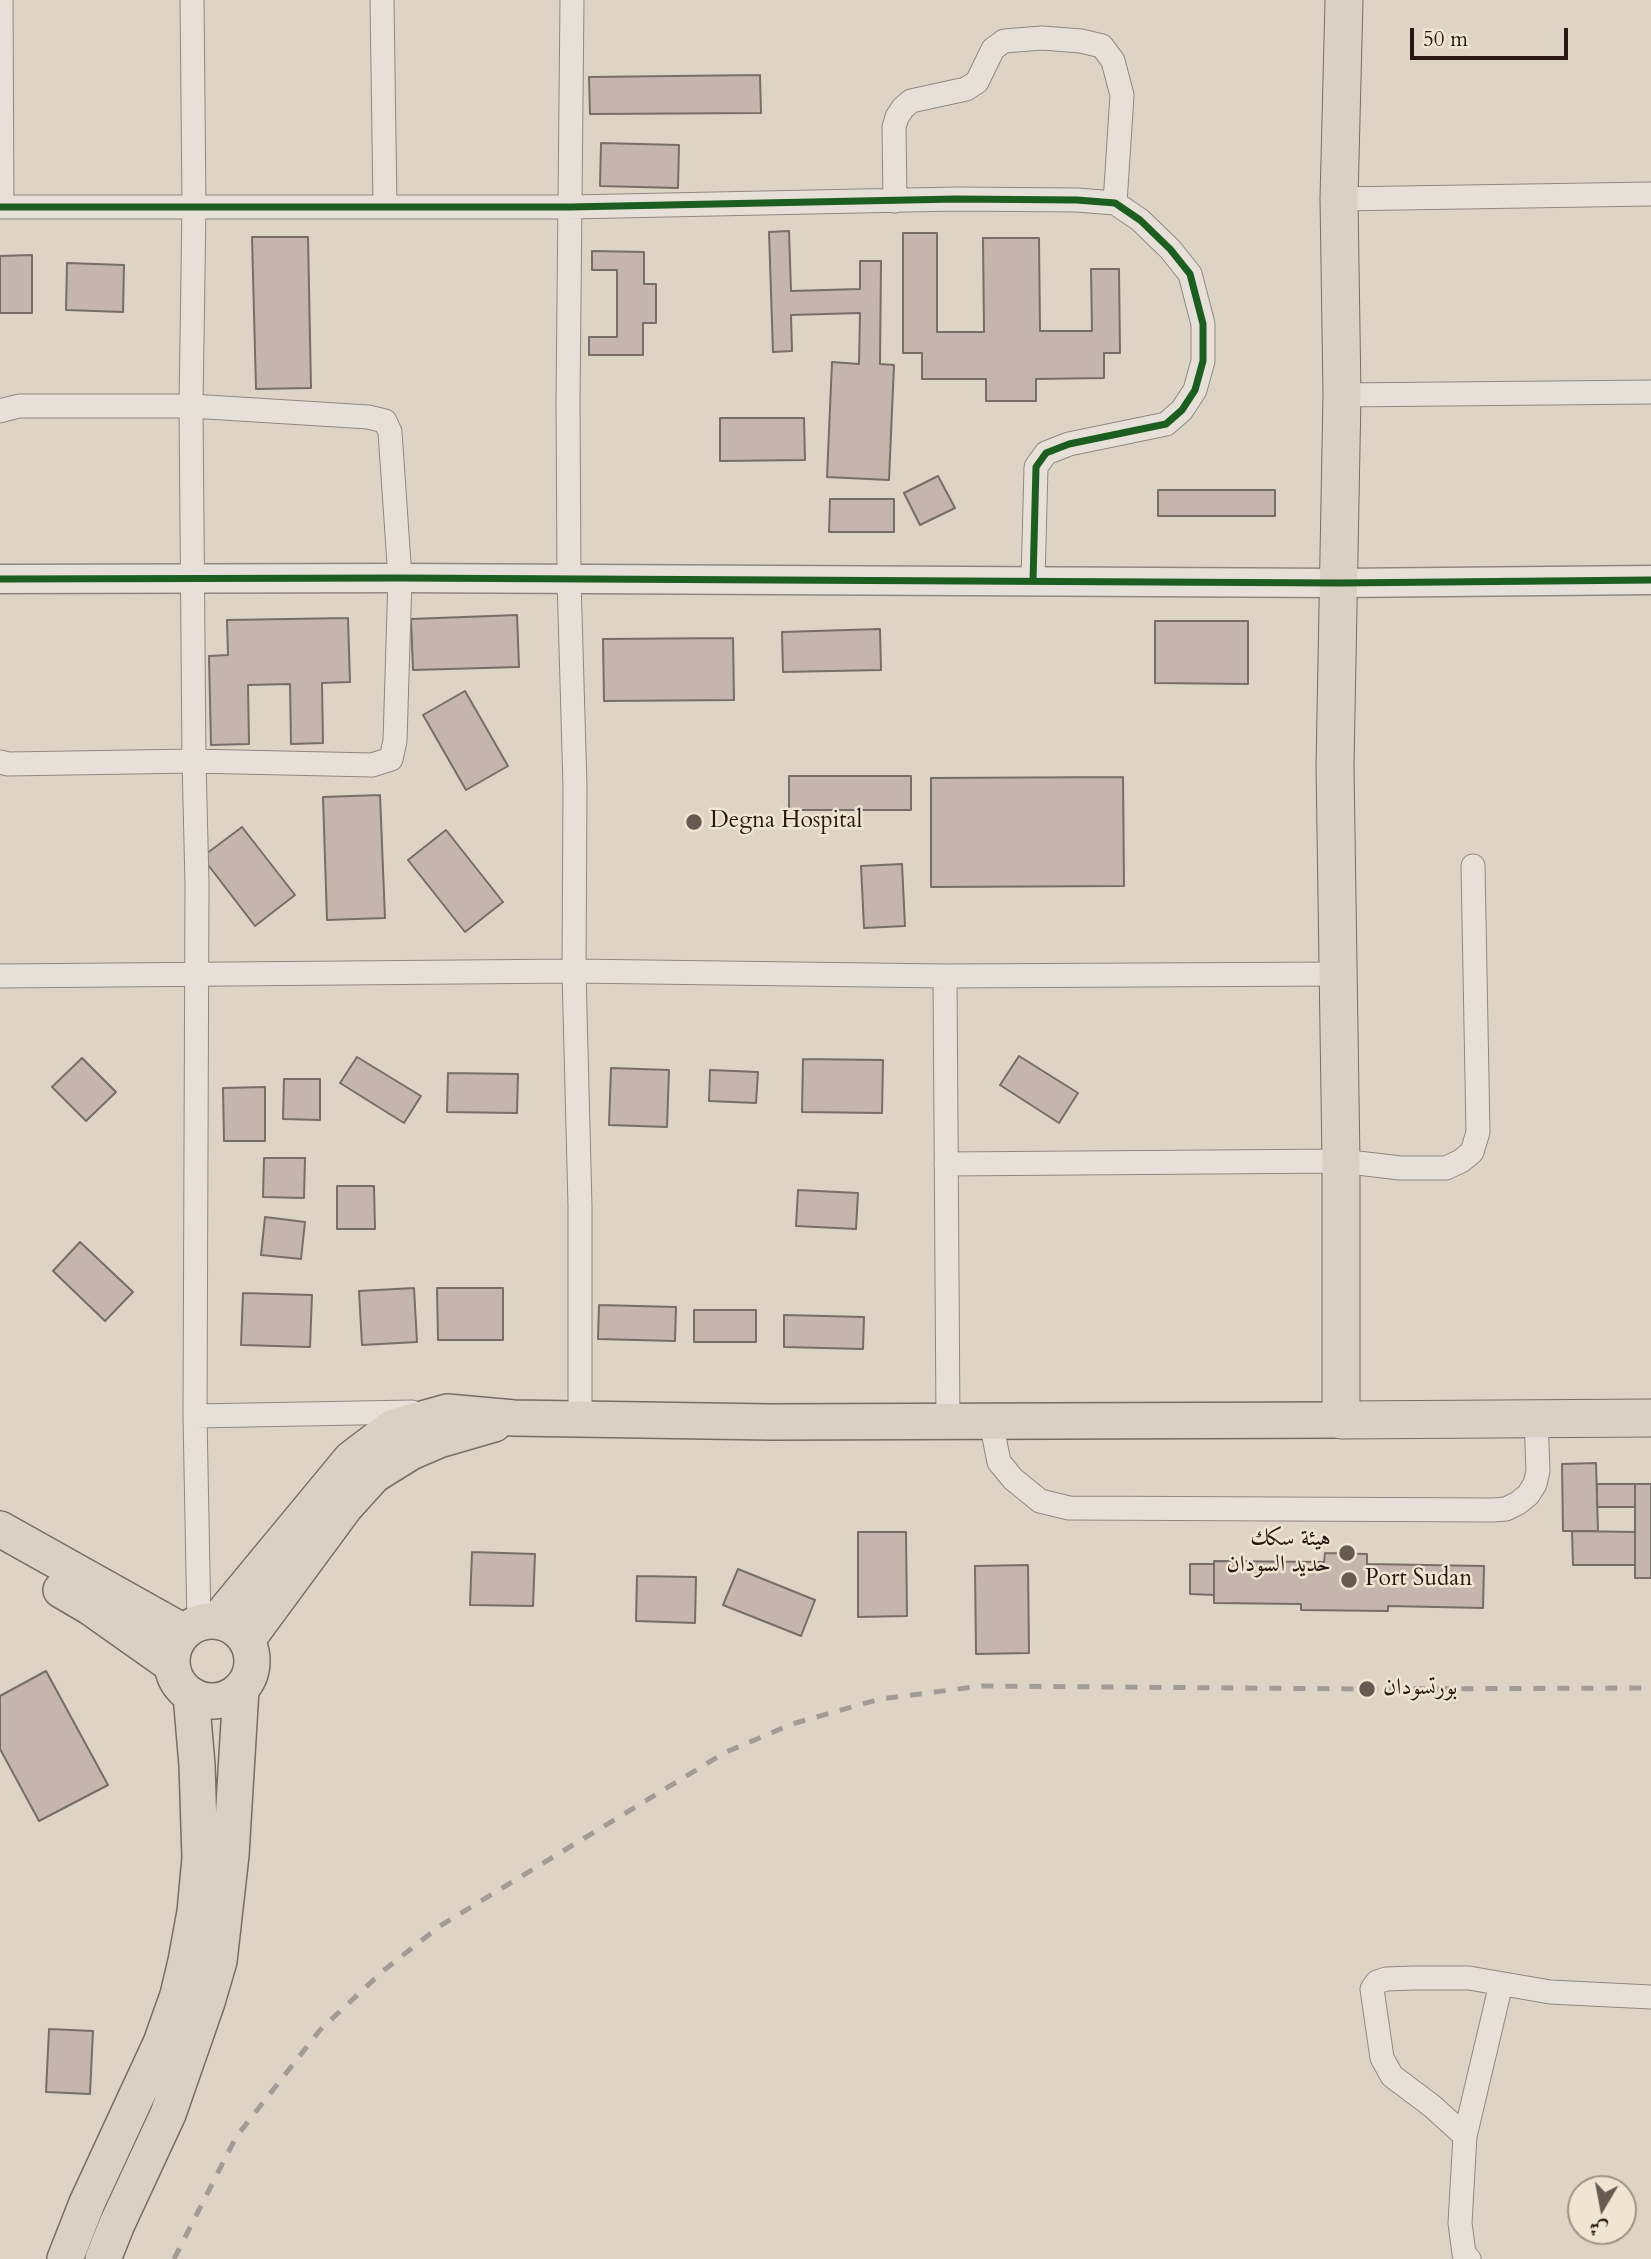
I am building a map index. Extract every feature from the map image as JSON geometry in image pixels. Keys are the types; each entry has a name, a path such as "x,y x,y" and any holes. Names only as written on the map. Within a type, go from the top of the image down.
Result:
{"highway":[{"path":"1344,0 1339,199 1342,294 1340,583 1335,766 1341,1161 1340,1420 1651,1418"}],"main road":[{"path":"0,1529 200,1625 234,1627 247,1640 253,1656 251,1674 241,1689 226,1699 208,1701 191,1695 178,1682 172,1665 174,1647 200,1625 362,1467 393,1427 447,1412 579,1420 1340,1420"},
{"path":"247,1640 345,1507 362,1467 514,1418"},
{"path":"0,1555 90,1607 172,1665"},
{"path":"103,2259 168,2114 219,1961 231,1855 241,1689"},
{"path":"65,2259 87,2203 162,2043 186,1961 195,1912 200,1858 197,1765 191,1695"}],"street":[{"path":"1,0 1,207 570,207 1077,200 1115,204 1140,220 1170,249 1190,274 1203,324 1203,361 1195,390 1182,410 1166,424 1069,444 1046,453 1036,467 1033,581"},
{"path":"192,0 194,205 191,407 197,883 195,1416 200,1625"},
{"path":"382,0 386,207"},
{"path":"572,0 569,579 575,786 574,971 580,1206 579,1420"},
{"path":"895,201 894,127 903,108 911,101 965,89 977,82 993,50 1004,41 1042,38 1081,41 1102,47 1113,61 1122,96 1115,204"},
{"path":"1339,199 1651,194"},
{"path":"1342,395 1651,392"},
{"path":"0,411 19,406 191,407 369,416 385,421 390,432 400,578 396,741 391,759 372,765 194,761 0,762"},
{"path":"0,579 400,578 1340,583 1651,580"},
{"path":"946,1164 1341,1161 1401,1168 1446,1168 1461,1161 1472,1152 1478,1132 1473,866"},
{"path":"0,976 574,971 945,976 1339,974"},
{"path":"945,976 947,1422"},
{"path":"195,1416 447,1412"},
{"path":"991,1422 999,1462 1013,1479 1040,1501 1069,1508 1493,1510 1506,1509 1518,1503 1528,1495 1535,1484 1538,1471 1536,1419"},
{"path":"1465,2136 1432,2106 1392,2076 1382,2058 1372,1989 1377,1982 1386,1979 1469,1978 1550,1992 1651,1997"},
{"path":"1469,2259 1464,2254 1460,2223 1465,2136 1501,1984"}],"building":[{"path":"760,75 761,113 590,114 589,77"},
{"path":"601,143 679,145 678,188 600,186"},
{"path":"789,231 791,291 860,289 860,261 881,261 880,364 894,365 889,480 827,477 832,362 859,364 860,313 791,315 792,351 773,352 769,232"},
{"path":"903,233 937,233 937,332 984,332 983,238 1039,238 1040,331 1092,331 1091,269 1119,269 1120,353 1104,353 1104,378 1036,379 1036,401 986,401 986,379 922,379 922,353 903,353"},
{"path":"252,237 308,237 311,388 256,389"},
{"path":"592,251 644,252 644,284 656,284 656,323 643,323 643,355 589,355 589,337 617,337 617,270 592,270"},
{"path":"32,255 32,313 0,313 0,256"},
{"path":"67,263 124,265 123,312 66,310"},
{"path":"720,418 804,418 805,460 720,461"},
{"path":"938,476 955,508 920,525 904,493"},
{"path":"1158,490 1275,490 1275,516 1158,516"},
{"path":"830,499 894,499 894,532 829,532"},
{"path":"517,615 519,667 413,670 411,619"},
{"path":"348,618 350,682 322,683 323,743 291,744 290,684 248,685 249,744 211,745 209,656 228,655 227,620"},
{"path":"1155,621 1248,621 1248,684 1155,683"},
{"path":"880,629 881,670 783,672 782,632"},
{"path":"733,638 734,700 604,701 603,639"},
{"path":"465,691 508,766 466,790 423,715"},
{"path":"789,776 911,776 911,810 789,810"},
{"path":"1123,777 1124,886 931,887 931,778"},
{"path":"380,795 385,918 327,920 323,797"},
{"path":"242,827 295,895 255,926 202,857"},
{"path":"446,830 503,902 465,932 408,860"},
{"path":"902,864 905,926 864,928 861,866"},
{"path":"1019,1056 1078,1093 1059,1123 1000,1085"},
{"path":"357,1057 421,1096 404,1123 340,1083"},
{"path":"82,1058 116,1092 86,1121 52,1087"},
{"path":"803,1059 883,1060 882,1113 802,1112"},
{"path":"611,1068 669,1070 667,1127 609,1125"},
{"path":"710,1070 758,1072 756,1103 709,1101"},
{"path":"448,1073 518,1074 517,1113 447,1112"},
{"path":"284,1079 320,1079 320,1120 283,1119"},
{"path":"265,1087 265,1141 224,1141 223,1088"},
{"path":"264,1158 305,1158 304,1198 263,1197"},
{"path":"337,1186 374,1186 375,1229 337,1229"},
{"path":"798,1190 858,1193 856,1229 796,1226"},
{"path":"265,1217 305,1222 301,1259 261,1255"},
{"path":"80,1242 133,1292 105,1321 53,1271"},
{"path":"414,1288 417,1342 362,1345 359,1291"},
{"path":"437,1288 503,1288 503,1340 438,1340"},
{"path":"243,1293 312,1295 310,1347 241,1345"},
{"path":"599,1305 676,1307 675,1341 598,1339"},
{"path":"694,1310 756,1310 756,1342 694,1342"},
{"path":"784,1315 864,1317 863,1349 784,1347"},
{"path":"1596,1463 1598,1531 1563,1531 1562,1464"},
{"path":"1597,1484 1635,1484 1635,1507 1597,1507"},
{"path":"1635,1484 1651,1484 1651,1578 1635,1578"},
{"path":"1572,1531 1635,1532 1635,1565 1573,1565"},
{"path":"858,1532 906,1532 907,1616 858,1617"},
{"path":"472,1552 535,1554 533,1606 470,1605"},
{"name":"Port Sudan","path":"1325,1553 1367,1554 1367,1564 1484,1566 1483,1608 1388,1606 1388,1611 1301,1610 1301,1604 1214,1603 1214,1561 1324,1562"},
{"path":"1190,1564 1214,1564 1214,1595 1190,1594"},
{"path":"1028,1565 1029,1653 976,1654 975,1566"},
{"path":"738,1569 815,1600 801,1636 723,1605"},
{"path":"637,1576 696,1577 695,1623 636,1621"},
{"path":"46,1671 108,1785 39,1821 0,1749 0,1696"},
{"path":"49,2029 93,2031 90,2094 46,2092"}],"railway":[{"path":"174,2259 236,2137 320,2030 383,1971 440,1926 724,1753 792,1724 880,1699 982,1686 1651,1688"}],"cycle path":[{"path":"0,207 570,207 956,199 1115,203 1140,220 1170,249 1190,274 1203,324 1203,361 1195,390 1182,410 1166,424 1069,444 1046,453 1036,467 1033,581"},
{"path":"0,579 400,578 1340,583 1651,580"}],"place":[{"name":"Degna Hospital","path":"694,822"},
{"name":"هيئة سكك حديد السودان","path":"1347,1553"},
{"name":"Port Sudan","path":"1349,1580"},
{"name":"بورتسودان","path":"1367,1689"}]}
